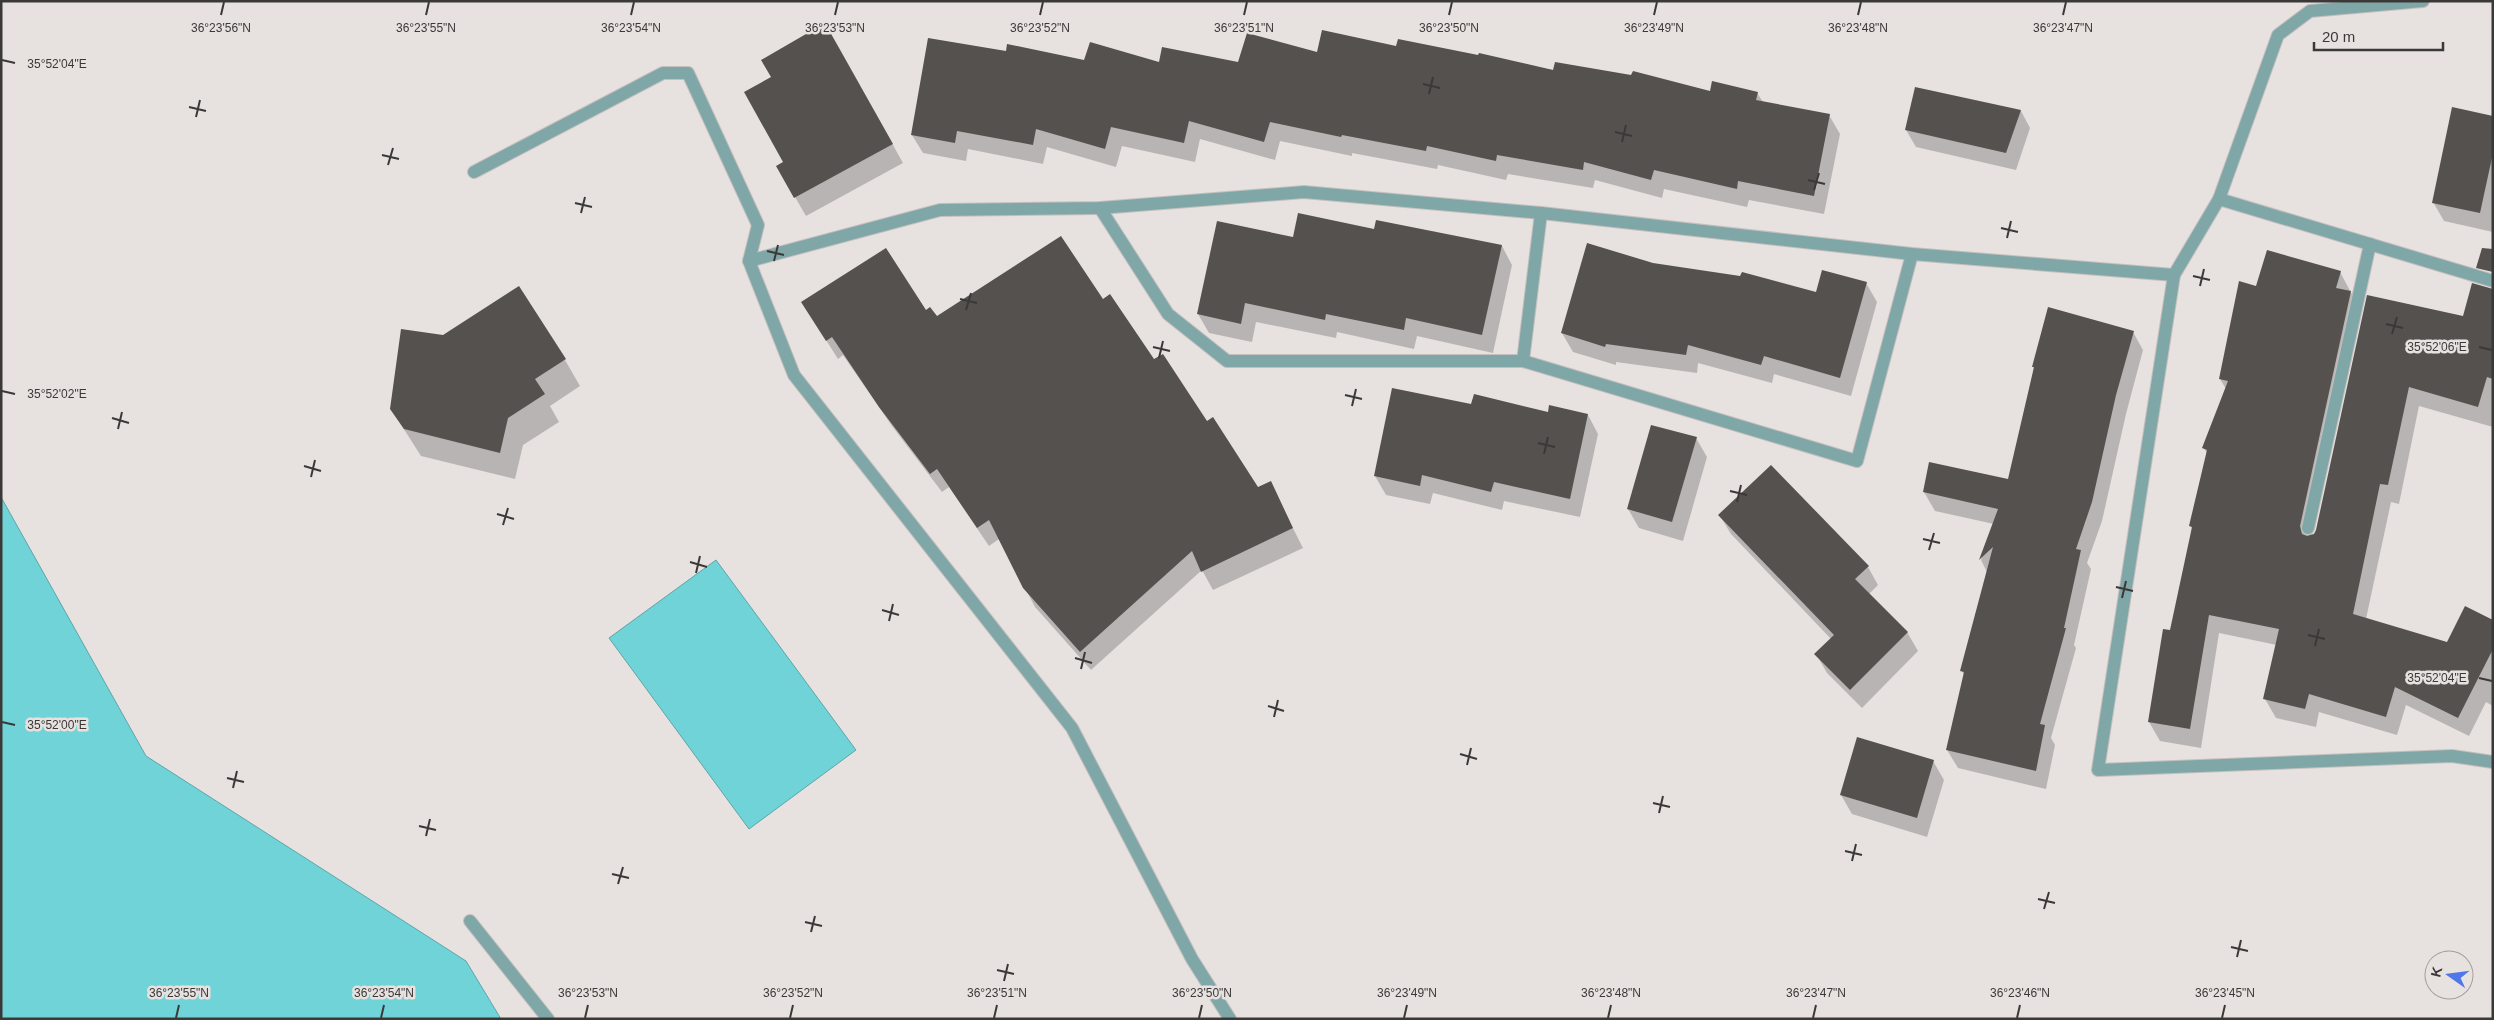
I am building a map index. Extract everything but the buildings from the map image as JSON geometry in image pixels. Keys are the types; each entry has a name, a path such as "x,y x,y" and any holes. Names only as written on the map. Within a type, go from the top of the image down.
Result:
{"street":[{"path":"2423,1 2310,11 2278,36 2219,199 2174,275 2098,770 2452,756 2493,762"},
{"path":"474,172 663,73 688,73 758,225 749,261 794,375 1072,728 1192,959 1230,1019"},
{"path":"749,261 940,210 1100,208 1304,192 1540,212 1912,254 2174,275"},
{"path":"2219,199 2493,281"},
{"path":"1100,208 1168,314 1227,361 1523,361 1857,461 1912,254"},
{"path":"1523,361 1540,212"},
{"path":"2308,528 2370,244"},
{"path":"470,921 548,1019"}],"water":[{"path":"1,497 146,756 466,961 501,1019 1,1019"},
{"path":"716,560 856,750 749,829 609,638"}]}
